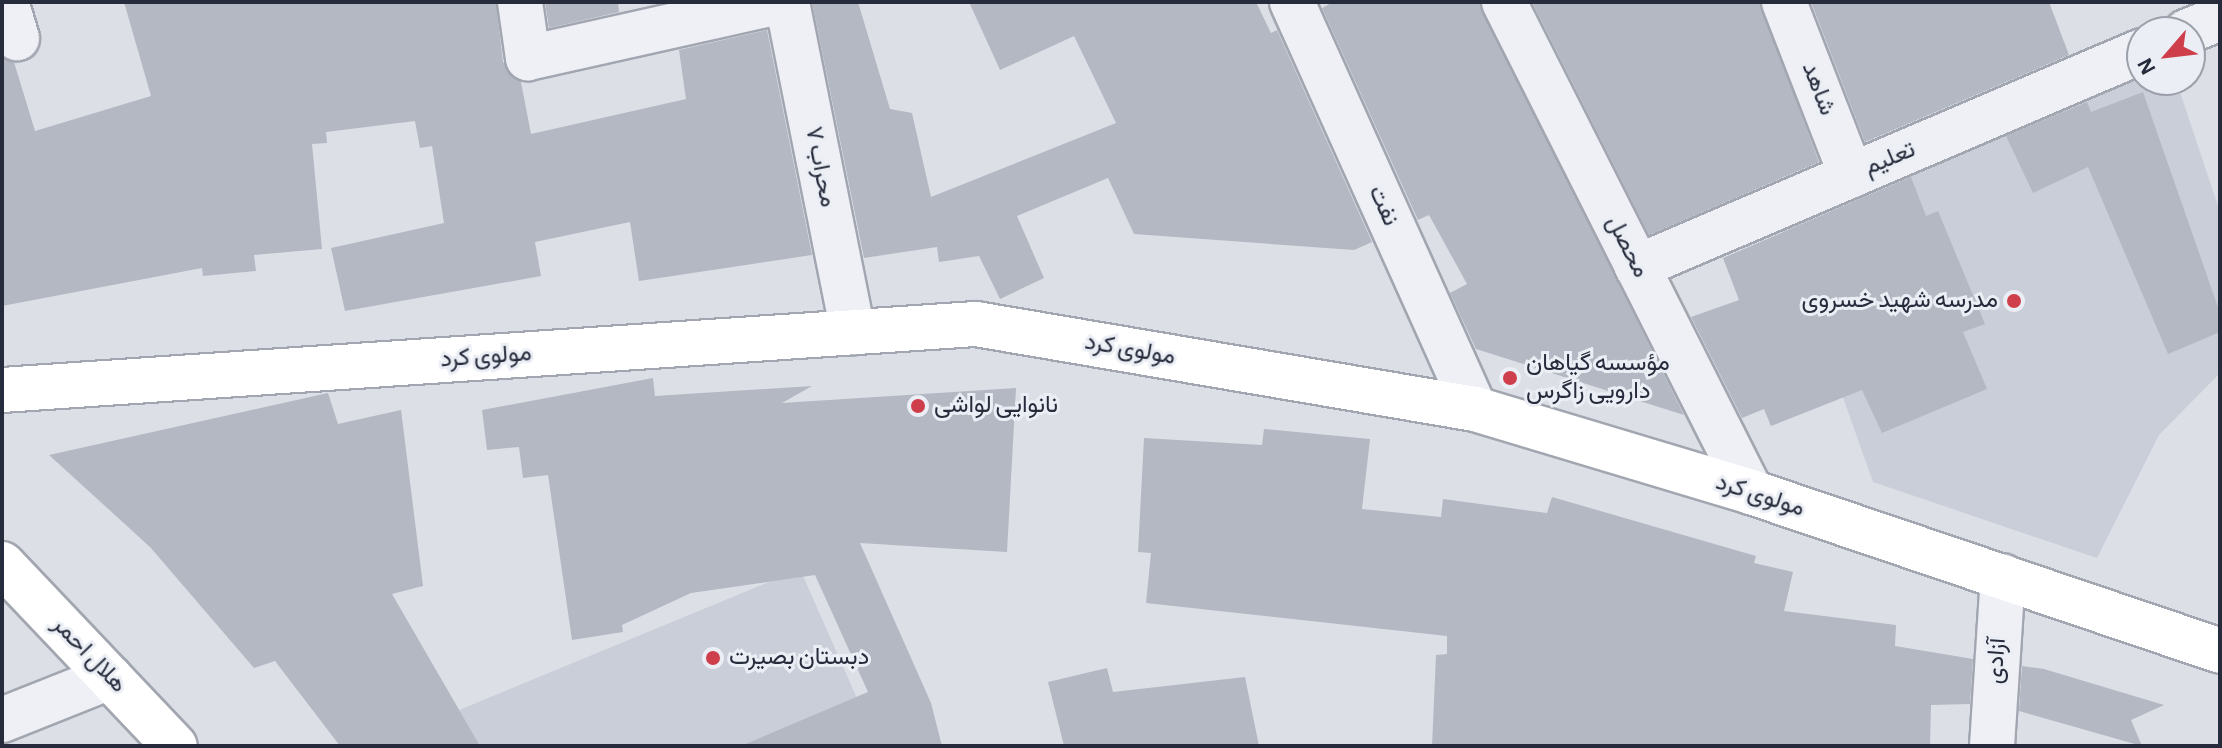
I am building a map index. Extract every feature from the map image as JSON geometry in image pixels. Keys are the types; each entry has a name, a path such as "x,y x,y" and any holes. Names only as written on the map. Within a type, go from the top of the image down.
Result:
{"main road":[{"name":"مولوی کرد","path":"2,390 976,324 1475,409 1751,492 2220,651"},
{"name":"هلال احمر","path":"2,564 175,746"}],"street":[{"path":"520,2 528,58 779,2"},
{"name":"محراب ۷","path":"787,2 853,332"},
{"name":"نفت","path":"1292,2 1475,409"},
{"name":"محصل","path":"1504,2 1751,492"},
{"name":"شاهد","path":"1784,2 1851,175"},
{"name":"تعلیم","path":"1637,267 2126,58"},
{"name":"آزادی","path":"1992,746 2003,576"},
{"path":"2,720 110,677"}],"shaded area":[{"name":"مدرسه شهید خسروی","path":"2126,83 2126,96 2181,96 2220,212 2220,373 2159,435 2097,558 1873,482 1783,229"},
{"name":"دبستان بصیرت","path":"800,569 878,746 372,746"}],"building":[{"path":"124,2 496,2 503,62 521,82 531,134 686,99 679,50 767,30 812,255 639,281 630,222 535,242 541,276 345,311 331,248 444,223 432,146 420,148 415,121 326,132 327,143 312,144 322,249 254,255 256,271 203,276 202,268 2,306 2,57 14,62 35,131 151,96"},
{"path":"545,2 618,2 619,12 549,28"},
{"path":"812,2 858,2 890,109 912,113 931,197 1116,123 1074,36 1000,70 969,2 1256,2 1271,33 1277,30 1372,242 1354,250 1134,234 1108,178 1017,216 1044,278 1000,299 979,256 939,262 937,247 864,258"},
{"path":"1333,2 1479,2 1684,415 1476,349 1450,293 1467,284 1429,215 1418,220 1322,8"},
{"path":"1532,2 1760,2 1819,162 1649,235"},
{"path":"1811,2 2049,2 2069,55 1865,142"},
{"path":"2133,96 2144,96 2220,313 2220,332 2168,354 2088,167 2033,193 2006,136 2087,102 2091,112"},
{"path":"1911,177 1926,216 1938,211 1985,324 1963,332 1987,389 1882,433 1862,390 1771,426 1764,409 1742,418 1691,317 1739,300 1723,258"},
{"path":"653,378 655,396 812,386 782,403 1016,388 1007,552 860,543 931,703 942,746 741,746 868,692 815,575 691,593 622,625 623,632 572,640 548,475 523,478 519,447 487,450 482,410"},
{"path":"328,393 338,424 401,410 423,586 392,594 480,746 340,746 275,661 254,668 150,547 49,455"},
{"path":"1264,429 1370,439 1362,509 1441,517 1443,499 1547,513 1552,497 1756,556 1754,563 1793,572 1784,611 1896,625 1895,646 1973,659 1970,704 1931,705 1930,746 1432,746 1436,655 1447,654 1447,636 1146,603 1151,553 1138,552 1144,438 1262,445"},
{"path":"2022,666 2044,669 2164,705 2131,720 2142,746 2019,711"},
{"path":"1107,668 1113,692 1245,677 1259,746 1064,746 1048,682"}],"place":[{"name":"مدرسه شهید خسروی","path":"2014,301"},
{"name":"مؤسسه گیاهان دارویی زاگرس","path":"1510,378"},
{"name":"نانوایی لواشی","path":"918,406"},
{"name":"دبستان بصیرت","path":"713,658"}]}
